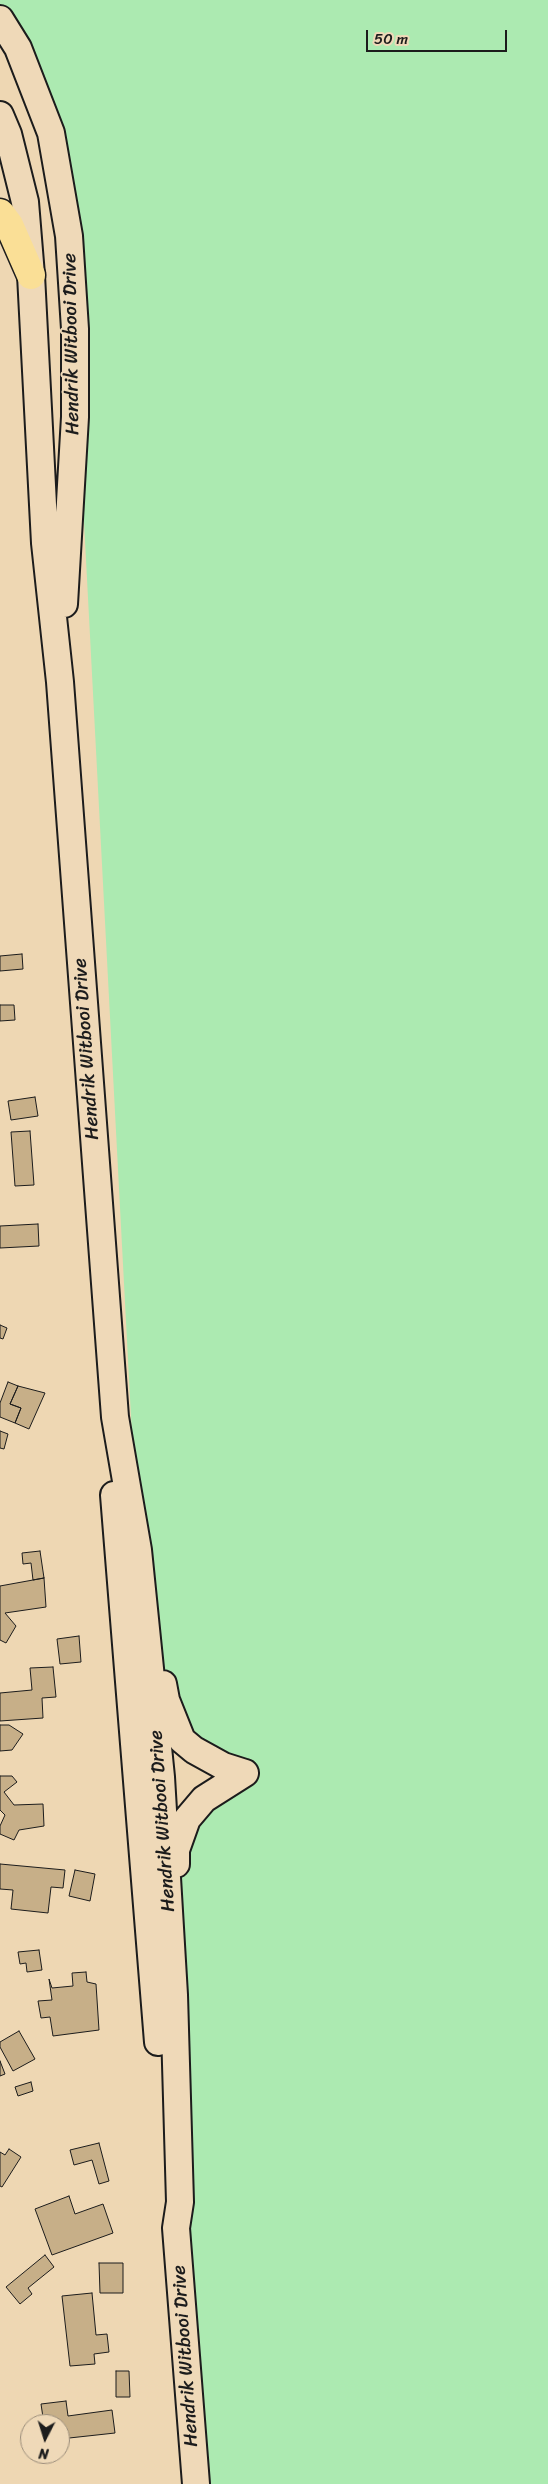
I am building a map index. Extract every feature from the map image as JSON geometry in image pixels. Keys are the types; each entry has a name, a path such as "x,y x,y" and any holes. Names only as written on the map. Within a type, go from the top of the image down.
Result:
{"main road":[{"name":"Hendrik Witbooi Drive","path":"0,19 18,48 51,133 69,236 75,329 75,417 60,682"},
{"name":"Hendrik Witbooi Drive","path":"0,115 8,134 25,202 32,275 45,543 60,682 115,1416 138,1550 161,1777 174,1995 180,2202 176,2228 196,2484"},
{"path":"0,213 9,225 32,275"},
{"name":"Hendrik Witbooi Drive","path":"115,1416 113,1468 117,1540 156,2009 166,2202 176,2228"},
{"path":"138,1550 166,1700 182,1740 194,1750 223,1766 245,1774 204,1799 187,1819 179,1837 176,1850 179,1974 174,1995"}],"green space":[{"path":"0,0 548,0 548,2484 196,2484 176,2228 179,1837 245,1774 202,1755 166,1700 138,1550 69,236 60,178 0,19"}],"building":[{"path":"22,954 23,969 0,971 0,956"},
{"path":"0,1005 14,1005 15,1020 0,1021"},
{"path":"35,1097 38,1116 11,1120 8,1101"},
{"path":"30,1131 34,1185 15,1186 11,1132"},
{"path":"38,1224 39,1246 0,1248 0,1226"},
{"path":"0,1325 7,1328 3,1339 0,1338"},
{"path":"8,1382 18,1386 10,1404 21,1408 15,1423 0,1417 0,1403"},
{"path":"18,1386 45,1393 29,1429 15,1423 21,1408 10,1404"},
{"path":"0,1431 8,1434 4,1449 0,1448"},
{"path":"40,1551 44,1578 33,1580 31,1563 23,1564 22,1553"},
{"path":"44,1578 46,1607 5,1613 16,1626 6,1643 0,1640 0,1586"},
{"path":"79,1636 81,1662 60,1664 57,1639"},
{"path":"53,1667 56,1697 42,1698 43,1718 0,1721 0,1693 32,1690 30,1668"},
{"path":"0,1725 9,1725 23,1734 12,1750 0,1751"},
{"path":"0,1776 12,1776 17,1782 4,1792 14,1805 43,1804 44,1826 19,1830 14,1840 0,1834 0,1826 5,1815 0,1810"},
{"path":"0,1864 65,1870 63,1888 51,1887 48,1913 11,1909 13,1890 0,1889"},
{"path":"75,1870 95,1874 90,1901 69,1896"},
{"path":"39,1950 42,1970 27,1972 26,1963 20,1964 18,1952"},
{"path":"86,1972 87,1982 96,1984 99,2030 53,2036 50,2017 41,2018 38,2001 52,2000 49,1979 52,1988 73,1986 72,1973"},
{"path":"19,2031 35,2059 13,2071 0,2047 0,2042"},
{"path":"0,2061 5,2074 0,2076"},
{"path":"31,2082 33,2091 18,2096 15,2087"},
{"path":"99,2143 109,2181 99,2184 92,2160 74,2165 70,2150"},
{"path":"9,2149 21,2157 2,2187 0,2186 0,2152 5,2155"},
{"path":"69,2196 75,2214 103,2204 113,2233 52,2255 35,2209"},
{"path":"45,2255 54,2267 28,2288 32,2294 20,2304 6,2287"},
{"path":"99,2263 123,2263 123,2293 100,2293"},
{"path":"92,2293 96,2335 107,2334 109,2352 94,2354 95,2364 70,2366 62,2296"},
{"path":"116,2371 129,2371 130,2397 116,2397"},
{"path":"66,2401 68,2414 42,2414 41,2404"},
{"path":"112,2410 115,2433 70,2438 70,2416"}]}
